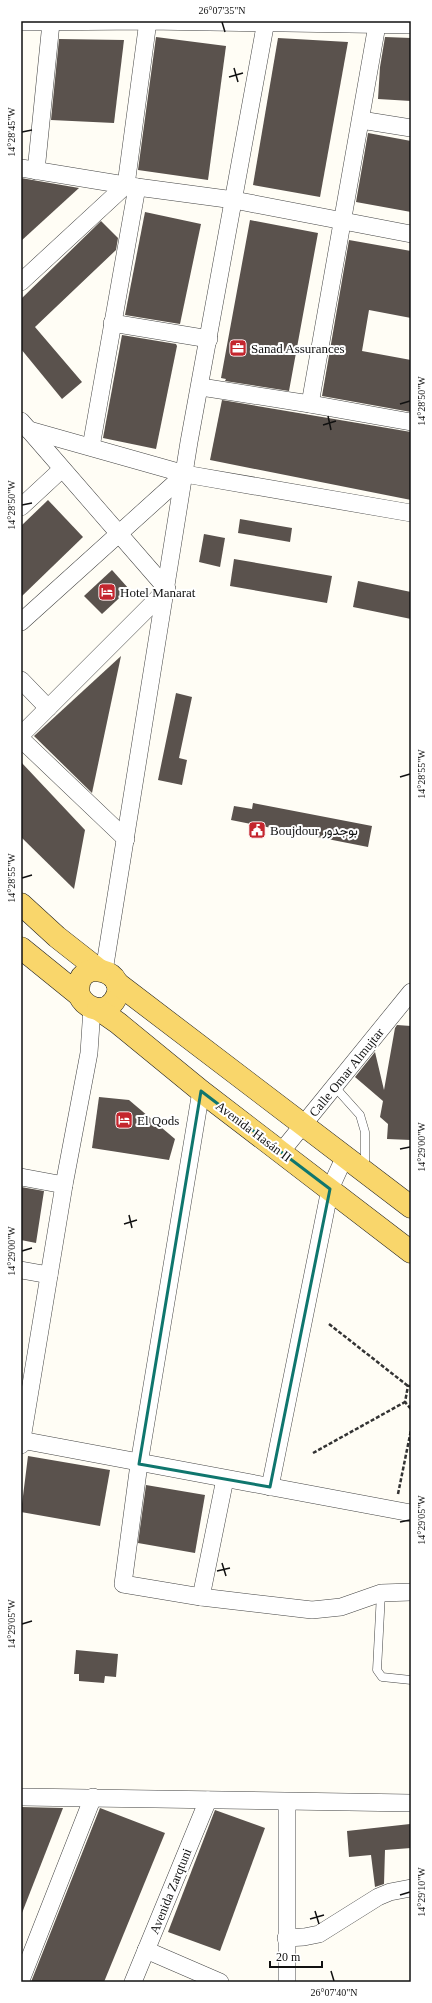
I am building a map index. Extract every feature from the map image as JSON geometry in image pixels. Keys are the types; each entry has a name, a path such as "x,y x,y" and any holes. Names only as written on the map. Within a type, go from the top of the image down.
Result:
{"main road":[{"path":"21,904 57,937 411,1207"},
{"name":"Avenida Hasán II","path":"21,948 90,1004 118,1023 201,1091 411,1252"},
{"path":"87,973 106,975 117,995 114,1001 110,1005 90,1004 78,989 82,977 87,973"}],"street":[{"path":"91,447 112,323 131,186 148,21"},
{"path":"21,22 266,22 411,26"},
{"path":"106,975 189,442 201,387 266,22"},
{"path":"51,23 28,170 234,200 411,234"},
{"path":"310,404 377,25"},
{"path":"361,120 411,128"},
{"path":"21,282 131,186"},
{"path":"112,323 209,339"},
{"path":"201,387 411,422"},
{"path":"25,425 91,447 185,474 411,512"},
{"path":"25,425 167,589"},
{"path":"21,507 62,468"},
{"path":"21,622 185,474"},
{"path":"21,735 167,589"},
{"path":"21,680 48,708"},
{"path":"21,739 126,839"},
{"name":"Calle Omar Almujtar","path":"281,1152 411,992"},
{"path":"90,1004 89,1053 49,1275 27,1366 21,1442 403,1511"},
{"path":"201,1091 139,1464 123,1584 201,1597 312,1610 341,1608 381,1593 411,1592"},
{"path":"270,1487 330,1189 345,1156"},
{"path":"21,1177 64,1185"},
{"path":"21,1270 49,1275"},
{"path":"201,1597 225,1479"},
{"path":"21,1796 287,1802 411,1803"},
{"path":"21,1980 93,1798"},
{"name":"Avenida Zarqtuni","path":"133,1982 208,1800"},
{"path":"287,1802 287,1982"},
{"path":"286,1938 319,1934 378,1897 390,1892 411,1888"},
{"path":"146,1950 220,1982"}],"lane":[{"path":"334,1086 360,1115 365,1132 365,1172"},
{"path":"381,1593 377,1670 382,1677 411,1680"}],"path":[{"path":"313,1453 404,1402 410,1386 329,1324"},
{"path":"404,1402 411,1409"},
{"path":"403,1511 411,1430"}],"highlighted area":[{"path":"201,1091 330,1189 270,1487 139,1464"}],"building":[{"path":"156,37 226,46 208,180 138,170"},
{"path":"385,37 411,38 411,101 378,99 380,67"},
{"path":"278,38 348,42 320,197 253,185"},
{"path":"59,39 124,40 114,123 51,120"},
{"path":"368,133 411,141 411,212 356,202"},
{"path":"21,178 79,188 21,241"},
{"path":"145,212 201,224 180,324 125,315"},
{"path":"250,220 318,233 289,391 225,381 226,379 221,378"},
{"path":"101,221 118,238 116,250 35,327 82,382 62,399 21,349 21,299"},
{"path":"349,240 411,251 411,318 369,310 362,351 411,360 411,412 322,396"},
{"path":"122,335 176,344 177,346 156,449 103,438"},
{"path":"222,400 411,432 411,500 210,460"},
{"path":"48,500 83,537 21,597 21,526"},
{"path":"240,519 292,528 290,542 238,533"},
{"path":"204,534 225,538 220,567 199,562"},
{"path":"234,559 332,576 327,603 230,586"},
{"name":"Hotel Manarat","path":"112,570 129,589 102,614 84,596"},
{"path":"358,581 411,592 411,619 353,607"},
{"path":"121,656 92,793 34,736"},
{"path":"176,693 192,697 179,758 187,760 182,785 158,780"},
{"path":"21,762 85,830 74,889 21,837"},
{"path":"253,803 372,826 368,847 231,820 234,806 252,809"},
{"path":"397,1025 411,1026 411,1140 387,1139 388,1124 380,1117 383,1101 355,1077 375,1052 384,1090 395,1028"},
{"name":"El Qods","path":"99,1097 129,1100 175,1139 169,1160 92,1148"},
{"path":"21,1187 44,1191 36,1243 21,1240"},
{"path":"28,1456 110,1470 100,1526 21,1512"},
{"path":"146,1485 205,1495 195,1553 138,1543"},
{"path":"76,1650 118,1654 116,1677 105,1676 104,1683 79,1681 79,1674 74,1674"},
{"path":"21,1807 63,1808 22,1913 21,1913"},
{"path":"100,1808 165,1833 104,1982 31,1982"},
{"path":"215,1810 265,1828 220,1951 168,1932"},
{"path":"410,1824 411,1848 385,1850 384,1884 375,1887 371,1855 349,1857 347,1831"}],"place":[{"name":"Sanad Assurances","path":"238,348"},
{"name":"Hotel Manarat","path":"107,592"},
{"name":"Boujdour بوجدور","path":"257,830"},
{"name":"El Qods","path":"124,1120"}]}
